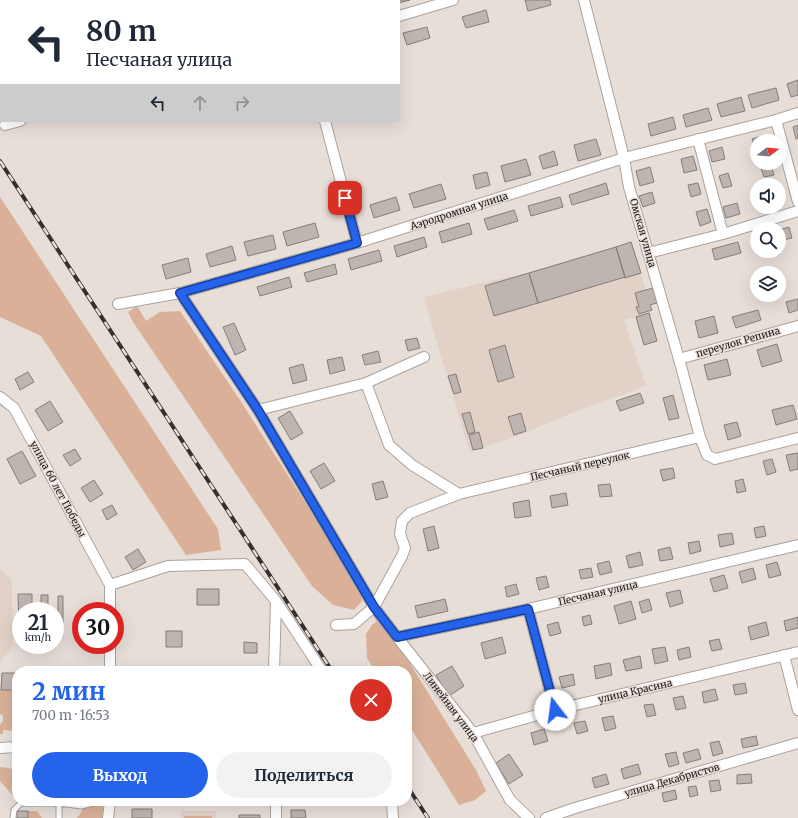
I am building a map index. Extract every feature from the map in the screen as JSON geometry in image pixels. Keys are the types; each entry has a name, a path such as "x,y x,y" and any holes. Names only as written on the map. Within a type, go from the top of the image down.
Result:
{"street":[{"path":"400,16 453,0"},
{"name":"Омская улица","path":"584,0 624,158 629,187 700,437 707,455 715,459 798,438"},
{"name":"Аэродромная улица","path":"118,304 180,293 357,243 624,158 776,120 798,113"},
{"path":"776,120 798,202"},
{"path":"5,125 16,122"},
{"path":"325,122 357,243"},
{"path":"698,139 723,234"},
{"path":"648,253 723,234 798,211"},
{"name":"Линейная улица","path":"180,293 258,410 374,607 472,733 510,800 529,818"},
{"name":"переулок Репина","path":"679,359 798,326"},
{"path":"258,410 366,383 424,357"},
{"path":"366,383 389,445 412,465 459,494"},
{"name":"улица 60 лет Победы","path":"0,398 14,408 110,585"},
{"name":"Песчаный переулок","path":"374,607 402,556 405,548 400,534 402,521 410,513 459,494 700,437"},
{"name":"Песчаная улица","path":"397,637 528,609 798,545"},
{"path":"110,602 110,585 168,566 245,564 276,601 319,666"},
{"path":"274,666 276,601"},
{"path":"336,625 354,624 374,607"},
{"path":"528,609 555,710"},
{"name":"улица Красина","path":"472,733 555,710 798,652"},
{"path":"110,654 110,666"},
{"path":"784,655 798,710"},
{"name":"улица Декабристов","path":"546,818 798,743"},
{"path":"0,748 12,747"},
{"path":"108,818 109,806"},
{"path":"276,806 276,818"},
{"path":"392,806 393,818"}],"lane":[{"path":"13,818 14,810 18,806"},
{"path":"59,806 59,818"}],"shaded area":[{"path":"0,197 218,529 221,550 186,555 41,336 0,317"},
{"path":"632,242 652,312 624,320 646,386 574,412 520,435 470,452 424,297 529,272"},
{"path":"137,306 146,321 160,312 180,311 240,400 359,587 362,601 354,610 333,605 312,586 133,322 128,312"},
{"path":"0,569 12,580 12,602 12,647 0,662"},
{"path":"377,621 404,654 411,666 372,666 367,658 366,634 372,625"},
{"path":"412,667 476,770 486,791 475,800 459,805 412,730"},
{"path":"0,690 12,690 12,731 3,730 3,734 0,734 0,725 3,721 3,715 0,714"},
{"path":"0,767 12,769 12,795 0,781"},
{"path":"83,806 103,806 102,818 77,818 82,811"},
{"path":"28,811 37,811 42,818 28,818"},
{"path":"181,811 216,811 216,818 181,818"},
{"path":"184,816 212,816 212,818 184,818"}],"building":[{"path":"400,0 410,0 400,3"},
{"path":"525,0 550,0 551,5 528,11"},
{"path":"486,10 489,22 466,28 462,17"},
{"path":"427,27 430,38 407,45 403,33"},
{"path":"798,80 798,95 791,97 787,84"},
{"path":"776,88 779,100 752,108 748,95"},
{"path":"741,97 745,111 721,117 717,104"},
{"path":"708,108 712,120 686,127 683,115"},
{"path":"673,117 676,129 651,136 648,124"},
{"path":"798,125 798,138 796,139 793,127"},
{"path":"596,139 601,155 578,161 574,145"},
{"path":"722,147 725,159 712,162 709,151"},
{"path":"554,151 558,165 543,169 539,156"},
{"path":"693,156 697,170 684,173 681,159"},
{"path":"526,159 531,175 505,182 501,166"},
{"path":"650,167 654,182 640,186 636,171"},
{"path":"762,170 772,170 774,175 764,177"},
{"path":"487,172 490,185 476,189 473,175"},
{"path":"728,173 732,186 723,188 719,176"},
{"path":"606,183 609,194 572,205 569,195"},
{"path":"698,183 701,194 691,197 688,185"},
{"path":"441,184 446,199 414,208 409,194"},
{"path":"652,192 655,203 643,207 639,196"},
{"path":"396,197 400,210 374,218 370,205"},
{"path":"560,197 563,207 531,216 528,206"},
{"path":"737,203 740,214 726,218 723,207"},
{"path":"707,209 711,222 700,226 696,212"},
{"path":"514,210 518,221 488,230 484,219"},
{"path":"315,223 319,237 287,246 283,232"},
{"path":"469,223 472,234 442,243 439,232"},
{"path":"789,227 792,238 786,239 786,228"},
{"path":"273,235 276,249 248,256 244,242"},
{"path":"424,237 427,247 397,257 394,246"},
{"path":"631,242 641,273 625,278 616,247"},
{"path":"738,242 741,253 715,260 712,249"},
{"path":"232,246 236,260 210,267 206,254"},
{"path":"616,247 625,277 538,303 529,273"},
{"path":"379,250 382,261 351,270 348,259"},
{"path":"188,258 191,272 166,279 162,265"},
{"path":"335,264 337,274 307,282 304,273"},
{"path":"529,273 538,303 494,316 485,286"},
{"path":"289,277 292,287 260,296 257,287"},
{"path":"653,288 657,303 650,305 652,310 639,314 636,307 639,307 635,293"},
{"path":"798,299 798,310 789,313 786,302"},
{"path":"758,310 761,320 736,328 732,317"},
{"path":"649,313 657,341 644,345 636,317"},
{"path":"714,316 718,333 699,338 695,321"},
{"path":"234,323 246,350 235,355 223,327"},
{"path":"417,338 420,348 408,351 405,340"},
{"path":"777,344 782,361 762,367 757,350"},
{"path":"505,345 514,377 498,382 489,350"},
{"path":"378,351 381,362 365,365 362,355"},
{"path":"342,357 345,370 330,374 327,360"},
{"path":"727,359 731,375 708,380 704,365"},
{"path":"303,364 307,380 293,384 289,368"},
{"path":"28,372 34,382 20,390 15,379"},
{"path":"456,374 461,392 454,394 448,376"},
{"path":"640,393 644,403 620,411 616,401"},
{"path":"673,395 679,418 669,420 663,398"},
{"path":"50,401 63,422 48,431 35,410"},
{"path":"793,405 797,419 776,425 772,410"},
{"path":"290,411 303,433 291,440 278,418"},
{"path":"470,412 475,432 468,434 462,414"},
{"path":"521,413 526,431 514,435 508,417"},
{"path":"737,422 741,436 728,440 724,425"},
{"path":"479,432 483,448 473,450 469,435"},
{"path":"75,449 81,459 70,466 63,455"},
{"path":"22,451 36,476 20,484 7,459"},
{"path":"798,453 798,469 790,471 786,455"},
{"path":"772,459 776,472 767,475 763,461"},
{"path":"324,463 335,481 321,489 310,471"},
{"path":"673,468 675,478 663,481 660,470"},
{"path":"743,479 746,491 737,493 735,481"},
{"path":"94,480 103,494 90,502 81,488"},
{"path":"383,481 388,497 376,500 372,484"},
{"path":"610,484 612,496 600,497 598,485"},
{"path":"566,493 568,505 552,508 550,496"},
{"path":"529,500 531,516 515,518 513,503"},
{"path":"112,505 117,514 107,520 102,510"},
{"path":"434,526 439,548 428,551 423,529"},
{"path":"764,526 766,536 756,538 754,528"},
{"path":"732,533 734,544 720,547 718,535"},
{"path":"699,541 701,551 690,554 688,543"},
{"path":"670,547 673,559 660,561 658,550"},
{"path":"138,549 146,562 133,570 125,557"},
{"path":"640,552 643,565 629,568 626,556"},
{"path":"609,561 612,572 600,575 597,564"},
{"path":"777,562 781,575 769,578 766,565"},
{"path":"591,568 593,577 581,579 579,570"},
{"path":"753,568 756,579 742,583 739,572"},
{"path":"724,575 728,588 714,592 710,579"},
{"path":"546,576 549,587 539,590 536,578"},
{"path":"516,584 519,594 507,597 505,587"},
{"path":"197,589 219,589 219,605 197,605"},
{"path":"680,590 683,603 670,607 666,593"},
{"path":"18,594 32,594 32,602 18,602"},
{"path":"41,595 48,595 48,602 41,602"},
{"path":"58,596 63,596 63,602 58,602"},
{"path":"445,599 448,611 418,618 415,606"},
{"path":"649,599 652,610 642,613 639,602"},
{"path":"631,601 636,619 619,624 614,606"},
{"path":"590,615 592,624 584,626 582,617"},
{"path":"798,617 798,628 786,631 784,621"},
{"path":"558,622 561,633 550,636 547,625"},
{"path":"766,622 769,635 751,640 748,627"},
{"path":"166,631 182,631 182,647 166,647"},
{"path":"502,637 506,653 485,659 481,643"},
{"path":"719,639 722,649 712,651 709,641"},
{"path":"244,642 257,643 257,653 244,653"},
{"path":"665,647 668,661 655,664 652,649"},
{"path":"689,647 691,657 679,660 677,650"},
{"path":"640,656 642,668 626,671 623,660"},
{"path":"610,663 612,675 596,679 594,666"},
{"path":"452,666 464,686 449,696 436,675"},
{"path":"2,673 12,673 12,690 1,690"},
{"path":"573,674 575,685 562,688 559,677"},
{"path":"745,683 747,693 735,695 733,685"},
{"path":"715,689 718,700 704,703 702,692"},
{"path":"683,696 686,708 676,710 673,698"},
{"path":"653,704 656,715 647,717 644,705"},
{"path":"613,716 616,728 605,731 602,718"},
{"path":"585,721 588,731 577,734 574,723"},
{"path":"544,729 548,741 534,745 531,733"},
{"path":"756,736 758,745 743,748 741,739"},
{"path":"719,741 723,753 713,756 710,743"},
{"path":"698,749 701,759 686,763 683,753"},
{"path":"676,752 679,764 669,767 665,754"},
{"path":"509,754 523,775 509,784 496,763"},
{"path":"638,764 641,774 624,779 621,769"},
{"path":"606,774 609,784 595,788 592,778"},
{"path":"751,774 752,783 737,784 737,775"},
{"path":"719,780 721,790 711,792 709,781"},
{"path":"696,786 698,795 690,797 688,787"},
{"path":"675,790 677,799 664,802 662,793"},
{"path":"132,809 152,809 152,818 132,818"},
{"path":"291,810 305,810 306,818 291,818"},
{"path":"17,811 28,811 28,818 17,818"},
{"path":"239,815 260,815 260,818 239,818"}],"railway":[{"path":"0,161 329,666"},
{"path":"412,794 428,818"}],"route":[{"path":"345,198 357,243 180,293 258,410 374,607 397,637 528,609 555,710"}]}
